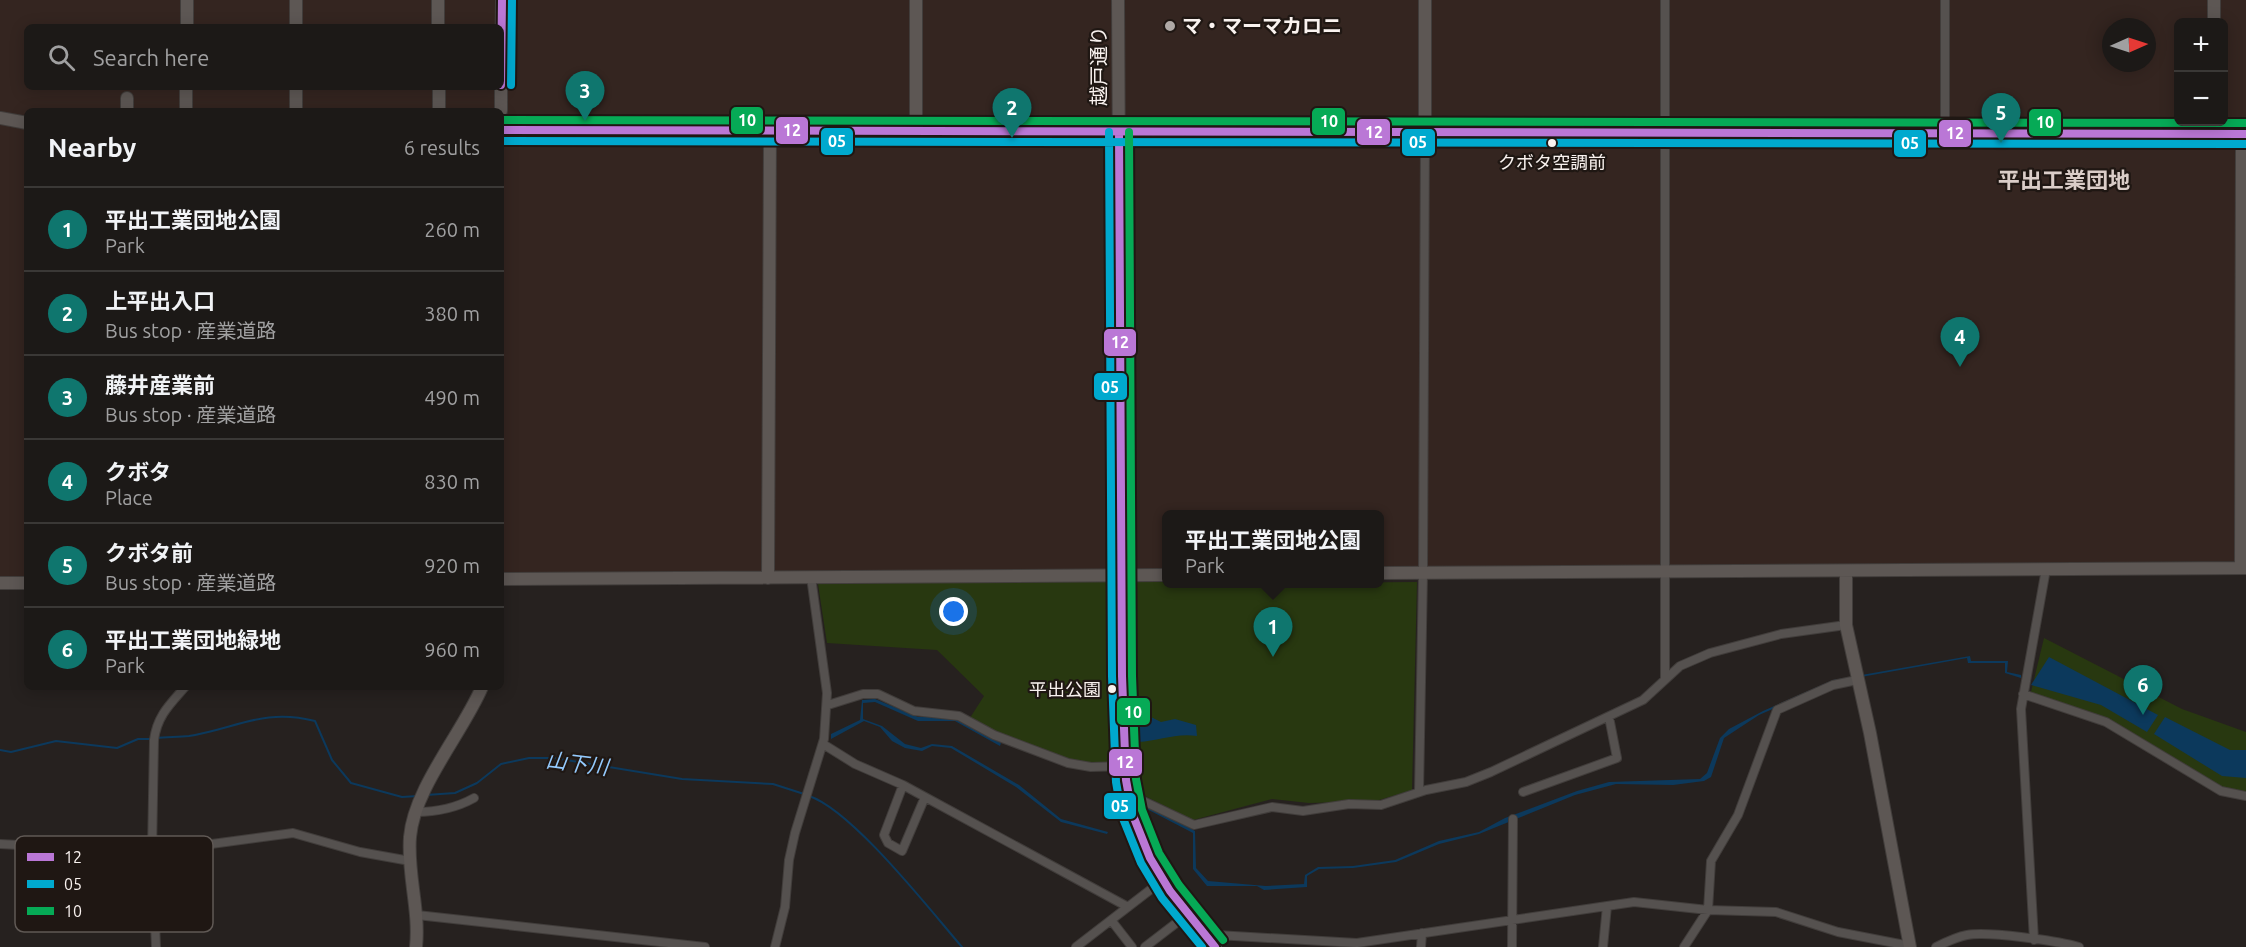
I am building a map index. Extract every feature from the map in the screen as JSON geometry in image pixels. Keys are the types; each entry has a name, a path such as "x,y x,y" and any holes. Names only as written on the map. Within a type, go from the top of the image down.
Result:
{"street":[{"path":"187,0 187,24"},
{"path":"296,0 296,24"},
{"path":"438,0 438,24"},
{"path":"502,0 502,24"},
{"path":"916,0 916,132"},
{"name":"越戸通り","path":"1118,0 1125,766 1129,797 1137,829 1163,880 1211,943"},
{"path":"1419,792 1423,573 1425,0"},
{"path":"1665,0 1663,571 1665,679"},
{"path":"1945,0 1945,134"},
{"path":"2214,0 2214,18"},
{"path":"186,90 186,108"},
{"path":"296,90 296,108"},
{"path":"438,90 439,108"},
{"path":"501,90 501,108"},
{"path":"0,118 24,122"},
{"path":"504,130 1945,134 2214,128 2244,134 2243,568 1384,573"},
{"path":"768,578 770,131"},
{"path":"2034,940 2021,709 2046,569"},
{"path":"1211,943 1216,935 1357,945 1422,933 1607,906 1656,903 1708,910 1776,912 1838,932 1910,946 1870,733 1846,625 1846,571"},
{"path":"504,579 1162,575"},
{"path":"775,947 785,907 793,842 823,744 828,705 811,577"},
{"path":"0,583 24,582"},
{"path":"1129,797 1139,799 1194,825 1272,807 1303,811 1349,804 1381,805 1419,792 1466,782 1491,772 1643,700 1680,666 1710,653 1781,634 1846,625"},
{"path":"1684,947 1708,910 1711,861 1738,815 1777,710 1833,685 1857,680"},
{"path":"152,836 153,740 156,724 163,711 182,690"},
{"path":"416,947 417,915 410,861 410,834 416,812 480,690"},
{"path":"828,705 863,694 878,694 914,711 959,716 994,735 1068,764 1091,767 1125,766"},
{"path":"2023,694 2106,722 2221,791 2246,796"},
{"path":"1523,792 1617,758 1609,717"},
{"path":"823,744 855,764 903,785 1128,907"},
{"path":"903,785 884,835 888,843 902,851 925,797"},
{"path":"416,812 433,812 461,805 474,798"},
{"path":"1512,947 1513,819"},
{"path":"213,844 293,833 360,852 410,861"},
{"path":"0,844 15,845"},
{"path":"1076,947 1163,880"},
{"path":"1603,947 1607,906"},
{"path":"1145,947 1188,914"},
{"path":"417,915 705,947"},
{"path":"1111,920 1132,947"},
{"path":"155,932 156,947"},
{"path":"1421,947 1422,933"},
{"path":"1936,947 1974,934 2021,943 2034,940 2062,942 2079,947"}],"shaded area":[{"name":"平出工業団地","path":"0,0 2246,0 2246,561 1384,568 1384,510 1162,510 1162,569 504,575 504,108 24,108 24,577 0,578"}],"green space":[{"path":"916,580 1114,581 1117,766 1057,759 968,721 984,696 937,650 827,643 818,584"},
{"path":"1130,580 1162,580 1162,588 1384,588 1384,582 1417,582 1412,790 1376,801 1309,803 1272,799 1193,820 1137,792 1131,735"},
{"path":"2044,638 2182,709 2246,732 2246,794 2219,790 2106,722 2030,696"}],"water":[{"path":"1970,656 1971,661 2008,661 2007,672 2021,675 2021,678 2005,673 2005,663 1968,663 1967,658 1833,682 1759,715 1724,738 1711,777 1704,781 1673,785 1616,784 1575,795 1479,834 1439,844 1396,862 1353,868 1319,869 1307,876 1307,887 1264,890 1257,886 1207,886 1193,869 1193,833 1141,806 1142,803 1195,831 1196,868 1208,881 1266,886 1304,884 1305,875 1318,867 1353,866 1395,860 1439,841 1479,832 1505,818 1577,791 1609,782 1700,779 1707,773 1720,738 1729,729 1763,711 1833,680"},
{"path":"2049,657 2158,715 2147,732 2101,705 2031,685"},
{"path":"875,699 918,717 956,717 1001,743 1000,746 955,721 918,721 875,702 863,703 863,719 882,726 905,744 921,748 932,744 952,746 1019,785 1061,819 1108,832 1107,834 1061,822 1016,787 951,748 932,746 922,751 905,748 892,741 880,727 864,721 831,739 831,734 860,720 862,700"},
{"path":"1141,712 1161,722 1175,719 1196,725 1197,736 1138,742 1131,732 1133,714"},
{"path":"2165,717 2230,750 2246,750 2246,778 2222,776 2154,734"}],"waterway":[{"name":"山下川","path":"156,738 206,733 265,718 281,717 315,721 332,760 351,783 402,797 418,796"},
{"name":"山下川","path":"0,750 11,752 56,741 117,748 138,739 151,739"},
{"name":"山下川","path":"426,795 455,793 477,783 501,764 529,758 554,758 682,779 773,784 804,794"},
{"name":"山下川","path":"809,796 827,805 868,840 962,947"}],"transit line":[{"name":"12","path":"502,0 502,24"},
{"name":"05","path":"511,85 512,0"},
{"name":"10","path":"504,120 2246,123"},
{"name":"12","path":"504,130 2246,134"},
{"name":"05","path":"1109,132 1112,676 1116,782 1122,816 1141,863 1162,898 1202,947"},
{"name":"12","path":"1119,132 1122,676 1126,780 1132,813 1150,858 1170,891 1215,947"},
{"name":"10","path":"1129,132 1132,676 1136,779 1142,810 1159,853 1179,885 1223,940"},
{"name":"05","path":"504,141 2246,144"}],"place":[{"name":"マ・マーマカロニ","path":"1170,26"},
{"name":"藤井産業前","path":"585,121"},
{"name":"上平出入口","path":"1012,138"},
{"name":"クボタ空調前","path":"1552,143"},
{"name":"クボタ前","path":"2001,143"},
{"name":"クボタ","path":"1960,367"},
{"name":"平出工業団地公園","path":"1273,657"},
{"name":"平出公園","path":"1112,689"},
{"name":"平出工業団地緑地","path":"2143,715"}],"district":[{"name":"平出工業団地","path":"2064,180"}]}
